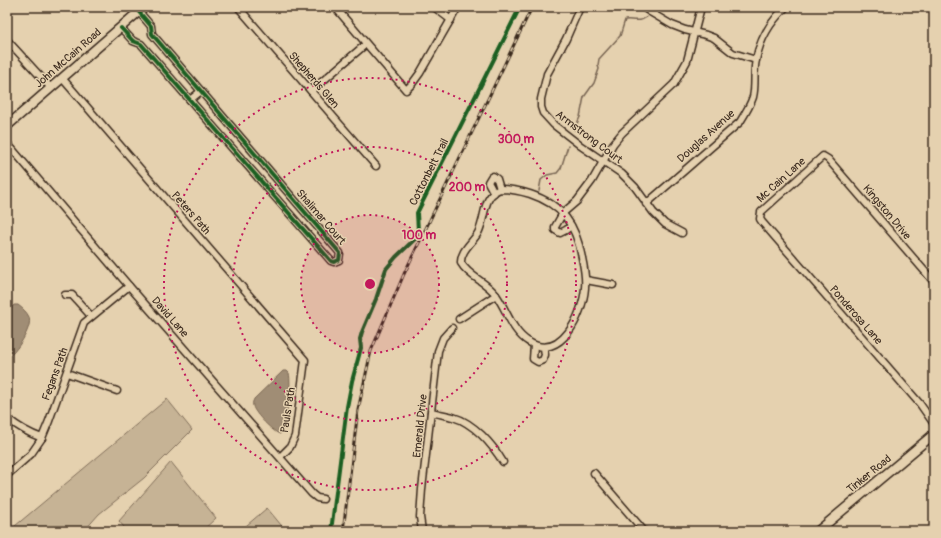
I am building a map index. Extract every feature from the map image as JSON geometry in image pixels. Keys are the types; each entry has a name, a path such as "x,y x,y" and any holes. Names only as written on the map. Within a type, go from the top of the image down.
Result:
{"main road":[{"name":"John McCain Road","path":"7,126 142,9"},
{"name":"Tinker Road","path":"818,531 934,434"}],"street":[{"name":"Shepherds Glen","path":"238,7 376,166"},
{"path":"335,7 406,90 420,73 458,7"},
{"path":"434,7 451,20"},
{"name":"Armstrong Court","path":"580,7 576,13 566,39 547,74 541,99 543,113 548,119 602,162 622,174 635,187 646,204 665,224 682,233"},
{"path":"643,7 672,25 685,30 706,34 714,38 733,53 756,60"},
{"path":"571,226 560,233 555,230 555,224 563,213 577,201 592,181 602,162 622,133 674,84 687,61 702,7"},
{"name":"Douglas Avenue","path":"646,204 740,122 748,109 753,96 756,60 766,31 776,16 786,7"},
{"name":"Shalimar Court","path":"121,28 133,41 141,44 331,261 334,262 339,260 340,253 152,34 151,26 142,9"},
{"path":"7,40 51,88"},
{"path":"311,91 366,44"},
{"name":"Peters Path","path":"62,78 305,360"},
{"path":"190,100 201,91"},
{"name":"David Lane","path":"7,142 129,286 312,494 317,498 323,499"},
{"path":"236,153 246,143"},
{"name":"Mc Cain Lane","path":"762,222 760,216 762,209 823,156"},
{"name":"Kingston Drive","path":"823,156 828,159 934,282"},
{"path":"494,193 488,182 491,177 493,176 497,179 500,189"},
{"path":"500,189 510,189 544,199 556,206 563,213 576,233 581,250 586,280 584,296 577,318 565,336 552,345 544,348 534,345 521,337 496,295 469,273 463,266 461,259 466,249 477,235 481,226 486,203 494,193 500,189"},
{"name":"Shalimar Court","path":"284,208 294,199"},
{"name":"Ponderosa Lane","path":"762,222 920,404 934,424"},
{"path":"586,280 613,285"},
{"name":"Fegans Path","path":"7,475 31,454 42,438 84,323 129,286"},
{"path":"65,295 72,295 92,316"},
{"path":"459,320 496,295"},
{"name":"Emerald Drive","path":"422,531 420,517 422,489 438,351 443,338 452,328"},
{"path":"534,345 534,358 538,362 543,360 544,348"},
{"name":"Pauls Path","path":"280,457 290,447 295,436 305,360"},
{"path":"66,373 117,391"},
{"path":"431,412 454,417 474,428 497,452 503,462"},
{"path":"7,418 16,426 42,438"},
{"path":"594,473 644,531"}],"shaded area":[{"path":"14,305 18,305 27,313 30,321 29,327 23,339 15,351 7,358 7,313"},
{"path":"283,371 287,371 289,373 290,386 287,414 280,434 269,427 260,418 254,409 253,403 254,399"},
{"path":"167,399 192,430 144,478 99,514 84,531 9,531"},
{"path":"171,462 216,518 202,531 127,531 119,521"},
{"path":"267,508 286,531 240,531"}],"waterway":[{"path":"574,130 580,117 584,97 594,83 599,69 599,59 620,36 625,20 639,20 647,17"},
{"path":"539,191 541,180 547,175 557,173 561,168 568,146"}],"railway":[{"path":"343,531 358,410 371,351 404,274 532,7"}],"cycle path":[{"name":"Cottonbelt Trail","path":"331,531 347,407 361,348 360,339 362,332 376,299 386,269 416,238 418,231 417,213 520,7"},
{"path":"121,28 133,41 141,44 331,261 334,262 339,260 340,253 152,34 151,26 139,12"}]}
